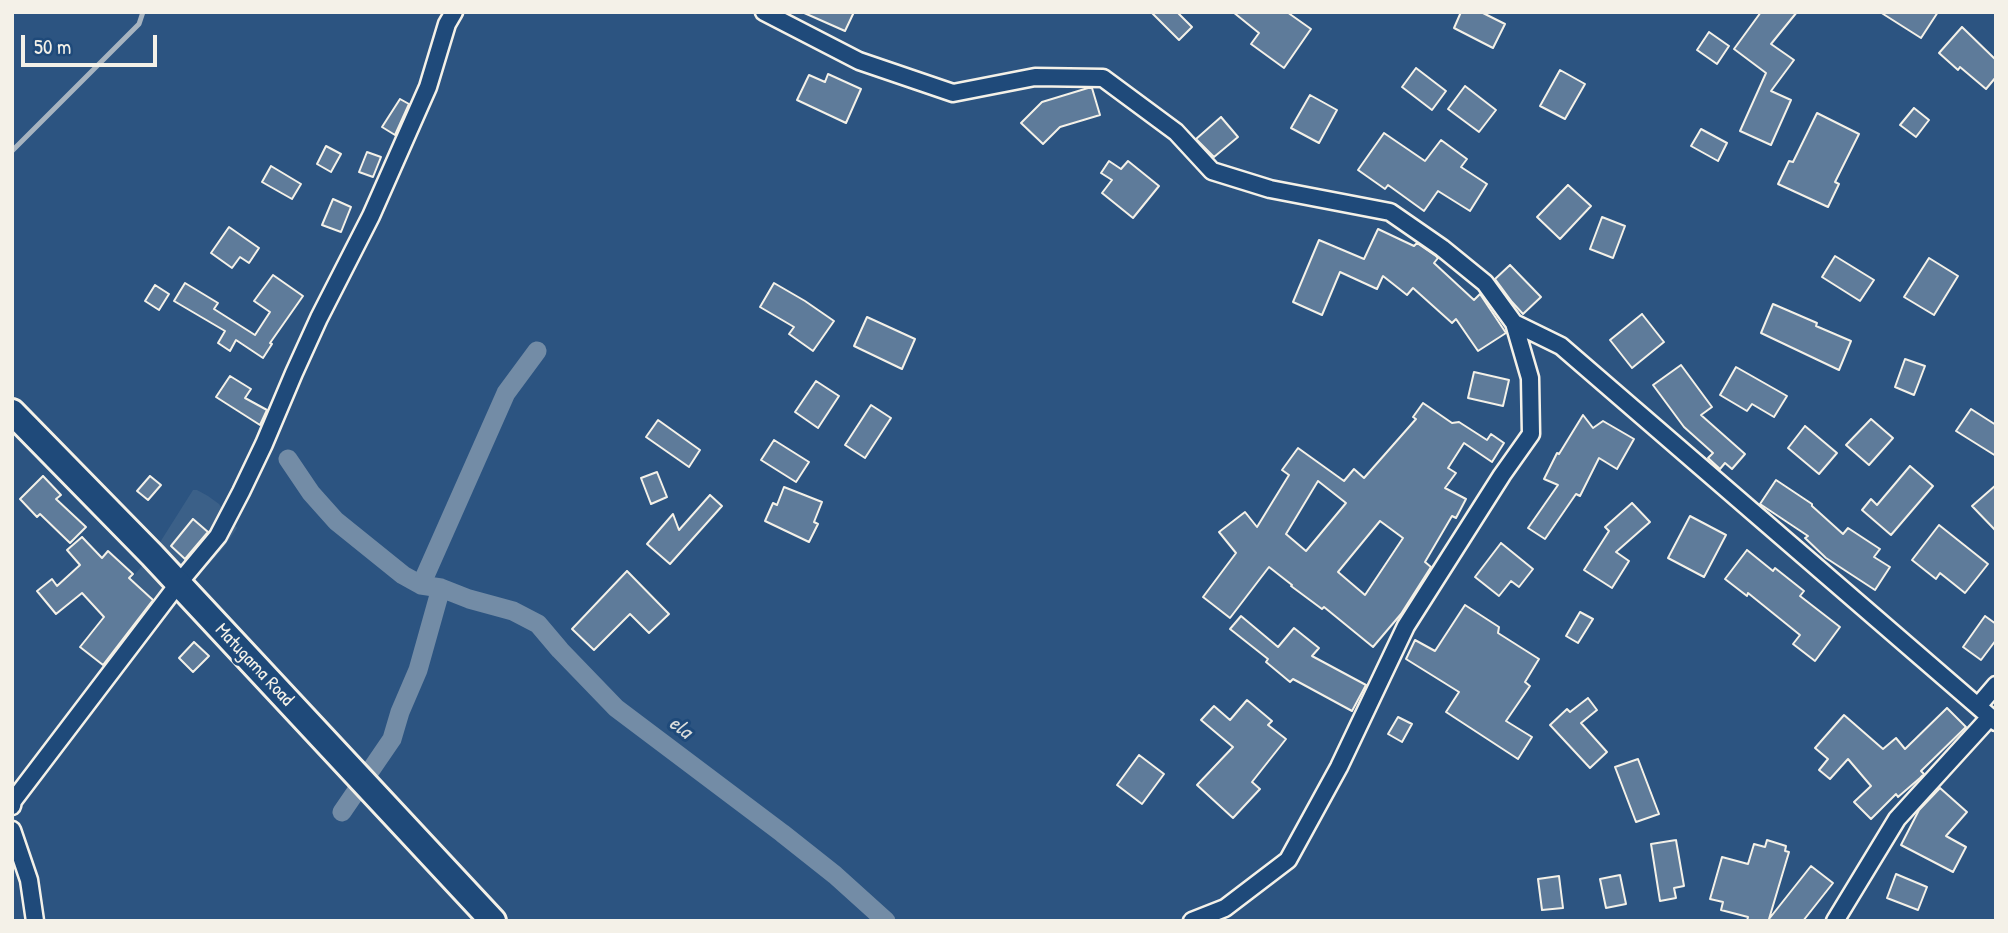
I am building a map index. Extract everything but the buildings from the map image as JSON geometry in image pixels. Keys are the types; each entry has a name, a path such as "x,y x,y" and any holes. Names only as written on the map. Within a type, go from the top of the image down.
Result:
{"main road":[{"name":"Matugama Road","path":"12,412 178,583 492,921"}],"street":[{"path":"12,806 178,583 218,536 241,492 309,340 372,216 428,87 447,24 454,12"},
{"path":"764,12 859,61 953,93 1035,77 1103,78 1177,132 1212,171 1270,189 1390,212 1443,248 1485,283 1514,323 1531,378 1531,434 1406,626 1339,767 1288,860 1225,908 1192,921"},
{"path":"1514,323 1561,346 1988,715"},
{"path":"1835,921 1897,819 1988,715 1996,685"},
{"path":"12,830 29,880 35,921"}],"shaded area":[{"path":"193,490 219,504 237,528 208,565 178,584 150,622 132,609 119,592 152,555"}],"waterway":[{"path":"12,151 139,24 143,12"},
{"name":"ela","path":"421,585 506,393 537,351"},
{"name":"ela","path":"288,459 311,493 336,521 403,575 421,585 441,588 513,611 538,624 616,708 782,833 835,875 886,921"},
{"name":"ela","path":"342,812 392,739 418,670 441,588"}]}
